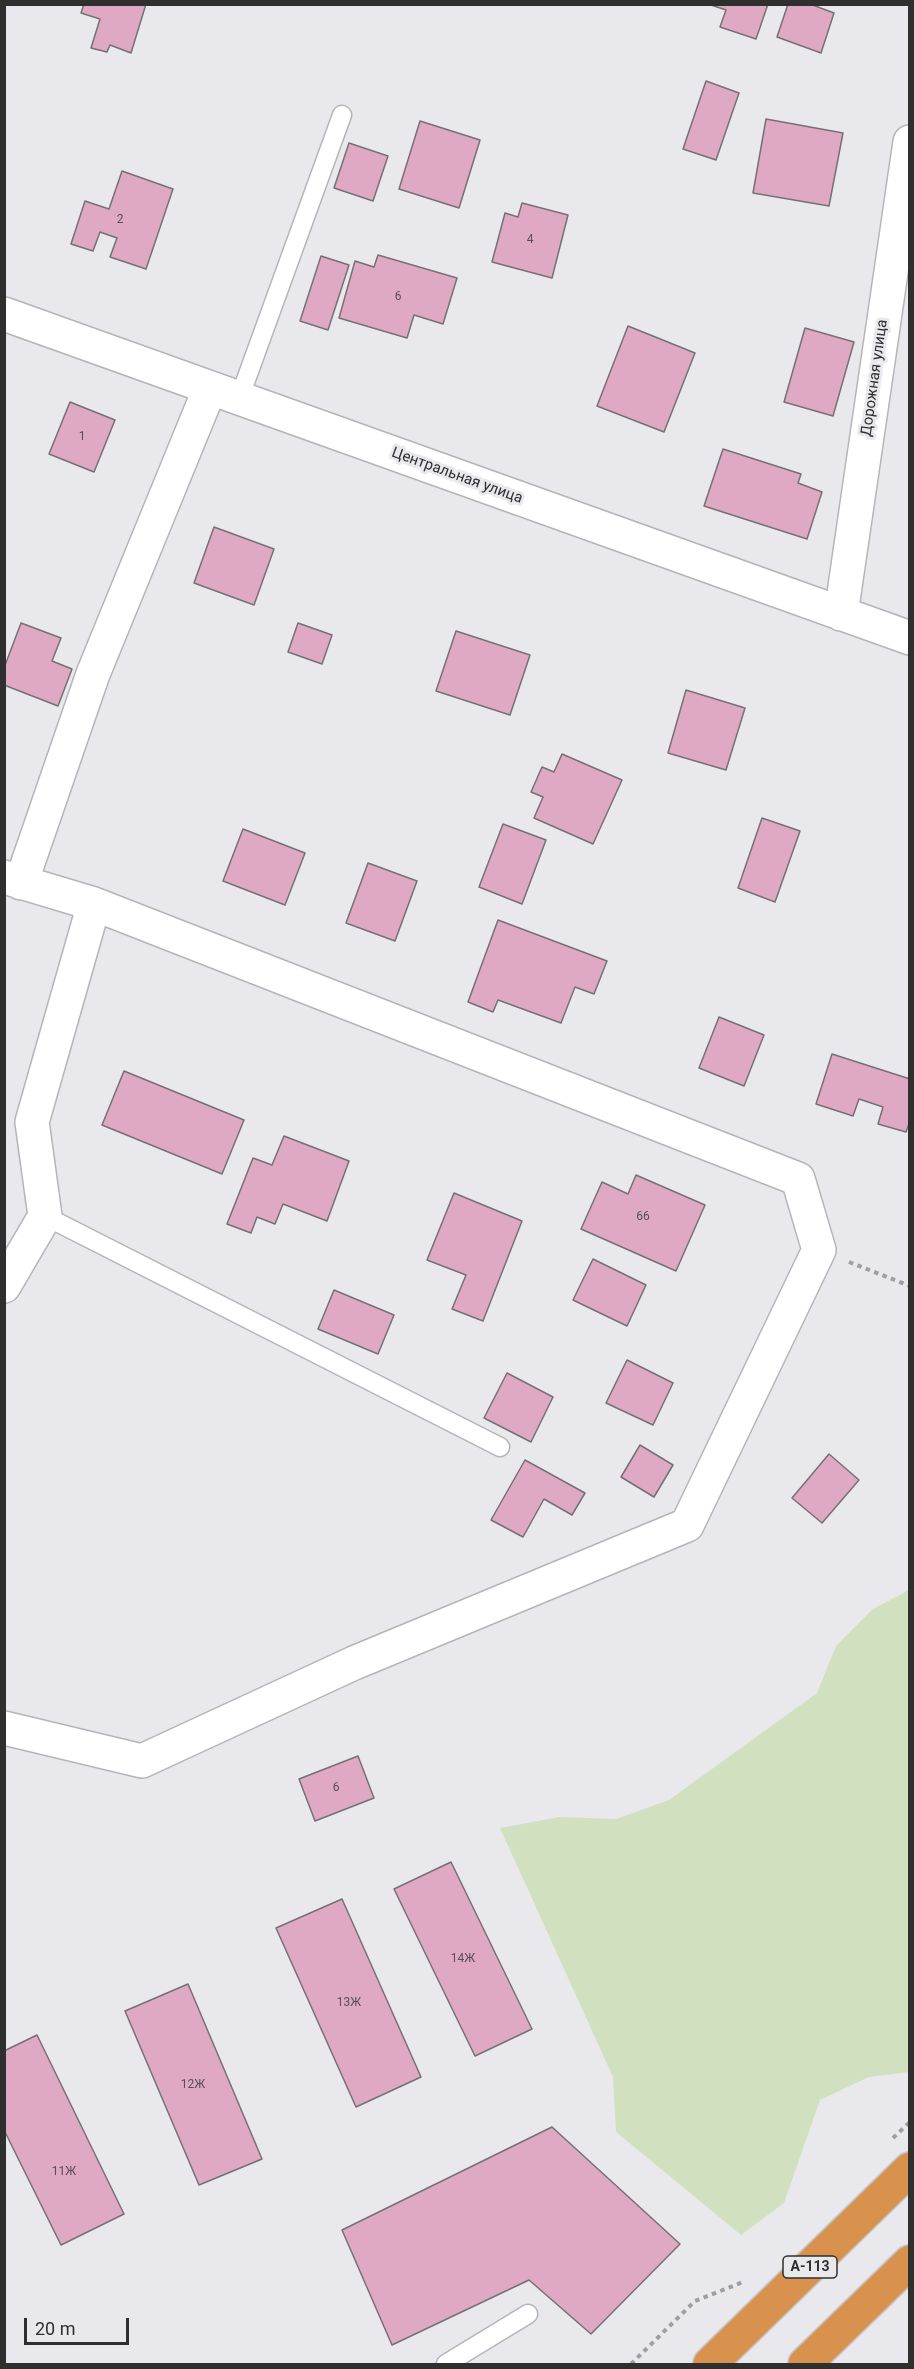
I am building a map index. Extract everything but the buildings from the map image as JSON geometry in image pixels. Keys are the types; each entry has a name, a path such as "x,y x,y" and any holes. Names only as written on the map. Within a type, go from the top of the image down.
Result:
{"highway":[{"name":"А-113","path":"710,2364 909,2169"},
{"path":"805,2364 909,2262"}],"street":[{"name":"Дорожная улица","path":"841,614 909,142"},
{"name":"Центральная улица","path":"4,314 909,638"},
{"path":"4,1728 142,1761 354,1663 687,1525 819,1250 798,1179 94,904 13,880 93,674 225,393"},
{"path":"4,1286 45,1216 32,1122 94,904"}],"lane":[{"path":"225,393 342,115"},
{"path":"45,1216 500,1447"},
{"path":"446,2364 528,2314"}],"path":[{"path":"819,1250 909,1286"},
{"path":"885,2146 909,2122"},
{"path":"631,2364 694,2301 753,2278"}],"green space":[{"path":"909,1590 909,2072 869,2077 820,2100 784,2203 741,2235 616,2132 613,2077 500,1828 560,1817 616,1819 669,1800 817,1693 836,1646 873,1609"}]}
